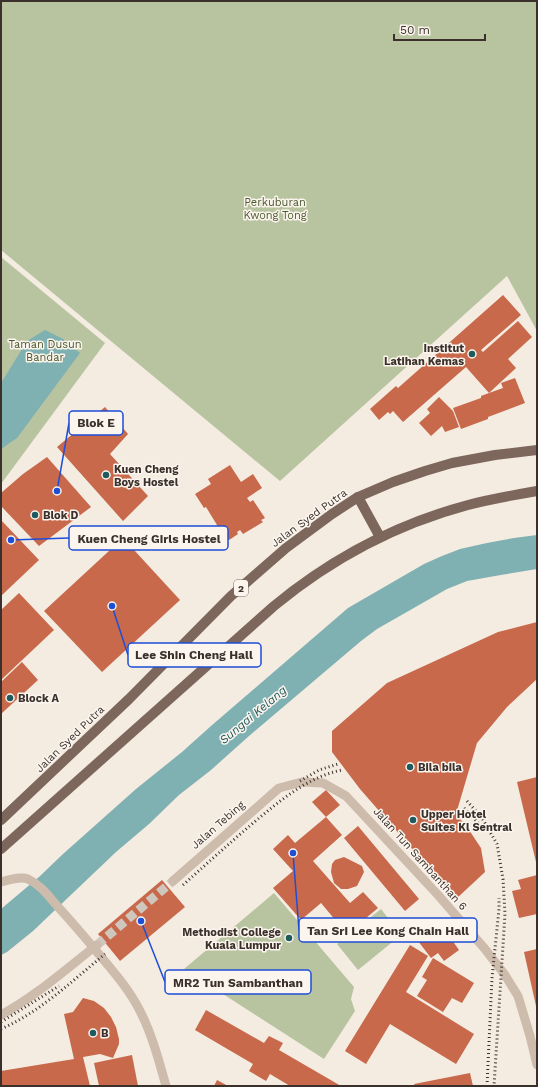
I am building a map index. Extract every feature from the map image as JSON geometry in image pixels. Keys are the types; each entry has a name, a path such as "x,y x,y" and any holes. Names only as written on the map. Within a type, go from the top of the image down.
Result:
{"main road":[{"name":"Jalan Syed Putra","path":"1,820 129,699 231,596 299,537 358,497 393,482 452,463 495,455 537,450"},
{"path":"1,849 285,597 307,580 344,557 380,538 415,523 468,505 537,491"},
{"path":"358,497 380,538"}],"street":[{"name":"Jalan Tun Sambanthan 6","path":"279,788 302,782 322,783 346,796 438,895 505,974 518,996 537,1065"},
{"name":"Jalan Tebing","path":"173,881 279,788"},
{"path":"1,882 26,878 36,884 95,946 129,992 138,1007 150,1034 166,1086"},
{"path":"1,1015 22,1002 62,973 95,946"}],"green space":[{"name":"Perkuburan Kwong Tong","path":"1,1 537,1 537,331 507,276 280,481 1,250"},
{"name":"Taman Dusun Bandar","path":"1,257 105,343 1,484"},
{"path":"274,893 354,987 351,999 355,1011 324,1059 184,969"},
{"path":"381,909 401,935 358,970 337,944"}],"water":[{"path":"45,330 63,339 80,353 17,438 1,449 1,383 27,341"},
{"name":"Sungai Kelang","path":"537,535 537,569 467,581 447,589 377,629 249,736 211,770 179,795 149,824 116,852 33,931 1,955 1,909 39,877 136,789 182,752 348,608 424,564 460,549"}],"building":[{"path":"503,295 521,315 481,350 483,352 518,321 532,337 508,359 516,368 489,393 466,367 403,422 393,411 390,414 388,412 379,420 370,409 396,386 398,388"},
{"path":"515,378 525,403 461,429 453,408 503,388 501,383"},
{"path":"439,397 453,411 459,427 445,432 442,426 431,436 419,423 430,413 427,409"},
{"name":"Kuen Cheng Boys Hostel","path":"105,407 128,434 110,454 148,496 123,521 57,447"},
{"path":"47,457 91,507 39,546 1,506 1,493 23,474"},
{"path":"230,465 241,482 253,474 262,488 247,498 250,502 253,500 265,518 261,520 263,522 243,534 240,530 237,532 238,534 229,540 227,538 224,540 206,507 204,508 195,494 211,484 208,479"},
{"path":"1,520 39,560 1,596"},
{"path":"123,538 180,600 102,672 44,611"},
{"path":"19,593 54,630 1,680 1,610"},
{"path":"537,622 537,679 507,707 477,743 456,814 481,848 485,872 456,899 360,789 332,752 332,731 387,683 498,632"},
{"name":"Block A","path":"22,662 38,680 1,714 1,682"},
{"path":"537,777 537,862 536,862 517,782"},
{"path":"326,790 340,805 326,817 312,802"},
{"path":"326,817 342,835 313,861 350,903 363,892 378,908 347,934 321,903 301,920 273,888 293,871 273,849 288,835 295,843"},
{"path":"358,826 419,899 405,911 344,838"},
{"path":"344,857 362,866 364,872 357,886 348,889 341,889 334,883 331,872 332,864 335,860"},
{"path":"537,875 537,914 519,918 512,891 521,889 518,880"},
{"path":"162,880 185,907 120,961 98,934"},
{"path":"438,920 459,950 444,961 438,953 431,958 415,937"},
{"path":"410,945 428,956 406,992 474,1034 456,1064 390,1024 366,1064 345,1051"},
{"path":"537,949 537,1006 536,1006 524,952"},
{"path":"433,958 474,983 462,1003 452,998 443,1012 417,996 427,980 422,977"},
{"path":"83,998 94,1001 104,1008 116,1027 119,1039 119,1044 113,1058 100,1054 83,1057 90,1086 1,1086 1,1071 74,1059 64,1014 73,1012"},
{"path":"206,1010 264,1043 269,1036 283,1043 279,1050 341,1086 290,1086 270,1074 266,1081 249,1071 253,1064 195,1030"},
{"path":"132,1055 138,1086 99,1086 94,1063"},
{"path":"470,1073 473,1086 415,1086 414,1084"},
{"path":"217,1080 228,1086 214,1086"}],"tunnel":[{"path":"97,945 173,881"}],"railway":[{"path":"300,781 319,770 338,764"},
{"path":"183,885 243,831 282,800 300,787 320,777 342,770"},
{"path":"467,801 482,818 497,844 503,879 505,914 494,1086"},
{"path":"464,808 481,826 483,831"},
{"path":"487,1086 492,978 499,898"},
{"path":"1,1029 42,1005 105,954"},
{"path":"1,1022 59,986"}],"place":[{"name":"Institut Latihan Kemas","path":"472,354"},
{"name":"Kuen Cheng Boys Hostel","path":"106,475"},
{"name":"Blok E","path":"57,491"},
{"name":"Blok D","path":"35,515"},
{"name":"Kuen Cheng Girls Hostel","path":"11,540"},
{"name":"Lee Shin Cheng Hall","path":"112,606"},
{"name":"Block A","path":"10,698"},
{"name":"Bila bila","path":"410,767"},
{"name":"Upper Hotel Suites Kl Sentral","path":"413,820"},
{"name":"Tan Sri Lee Kong Chain Hall","path":"293,853"},
{"name":"MR2 Tun Sambanthan","path":"141,921"},
{"name":"Methodist College Kuala Lumpur","path":"289,938"},
{"name":"B","path":"93,1033"}]}
